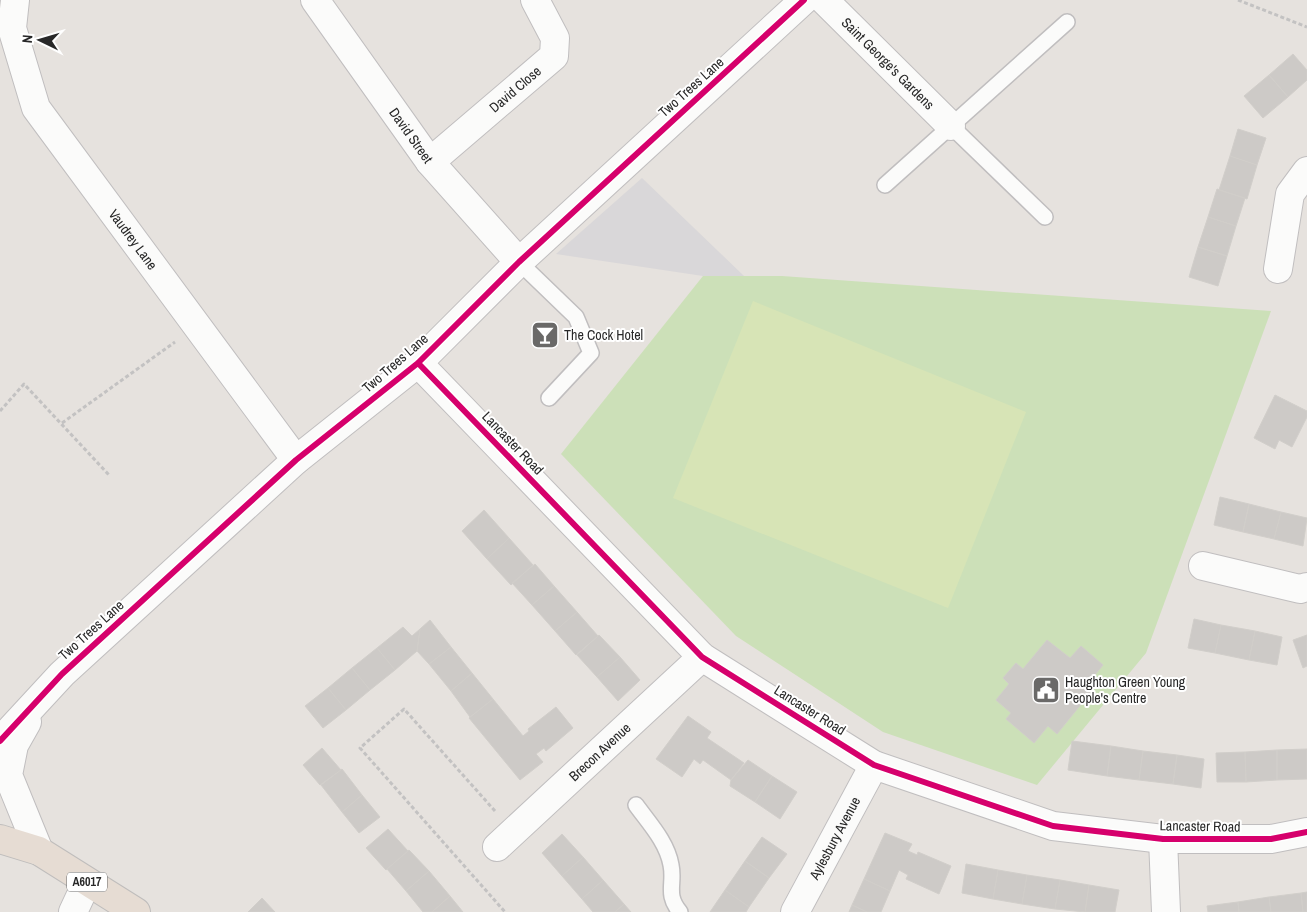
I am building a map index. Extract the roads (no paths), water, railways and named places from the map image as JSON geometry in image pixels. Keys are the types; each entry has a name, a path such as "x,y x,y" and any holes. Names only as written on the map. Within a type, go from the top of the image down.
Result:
{"highway":[{"name":"A6017","path":"0,839 39,851 136,912"}],"street":[{"name":"Vaudrey Lane","path":"14,0 12,28 36,108 296,460"},
{"name":"David Street","path":"314,0 430,162 518,262"},
{"name":"David Close","path":"430,162 554,56 555,38 535,0"},
{"name":"Saint George's Gardens","path":"824,0 951,126"},
{"name":"Two Trees Lane","path":"0,741 40,696 296,460 418,363 518,262 791,4"},
{"path":"1278,269 1290,194 1307,171"},
{"name":"Lancaster Road","path":"418,363 702,657 874,765 1053,826 1163,839 1270,839 1307,832"},
{"path":"1203,566 1300,589 1307,588"},
{"name":"Brecon Avenue","path":"497,847 702,657"},
{"path":"39,851 8,775 14,745 40,696"},
{"name":"Aylesbury Avenue","path":"795,912 874,765"},
{"path":"1163,839 1166,912"},
{"path":"73,912 87,882"}],"lane":[{"path":"885,185 1067,22"},
{"name":"Saint George's Gardens","path":"951,126 1045,217"},
{"path":"518,262 576,316 591,353 549,398"},
{"path":"636,805 662,840 667,852 671,864 671,897 680,912"}],"place":[{"name":"The Cock Hotel","path":"545,335"},
{"name":"Haughton Green Young People's Centre","path":"1046,690"}]}
